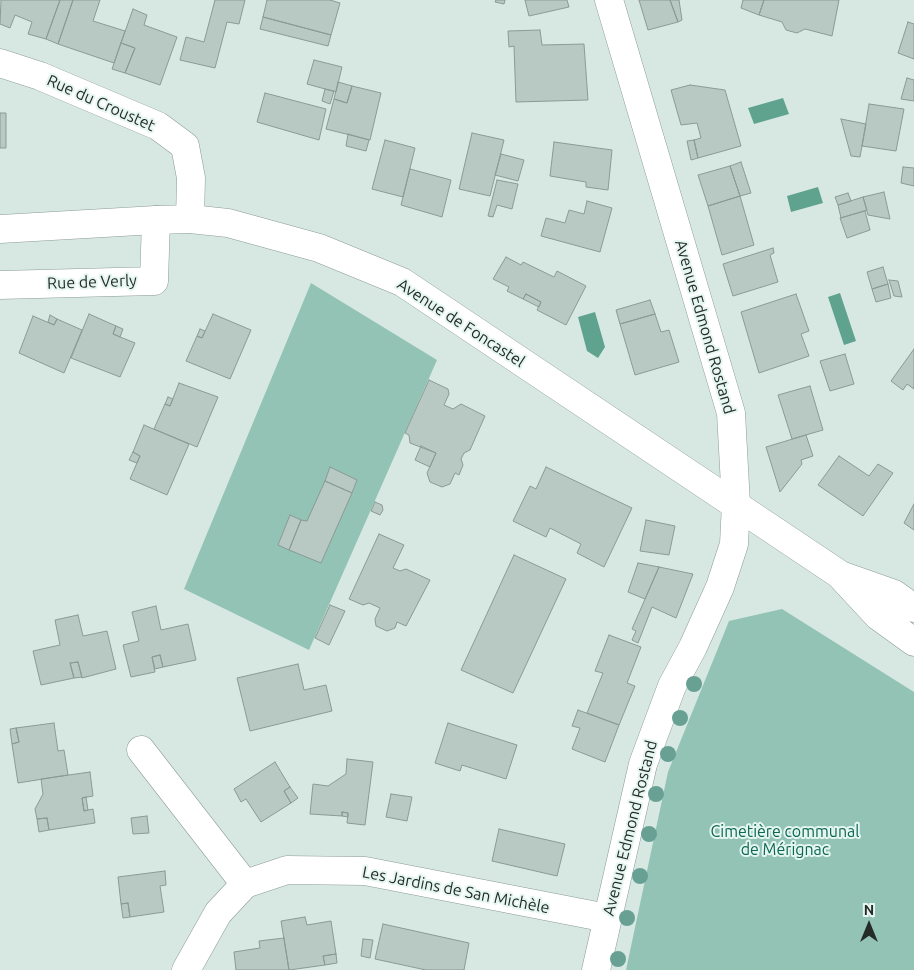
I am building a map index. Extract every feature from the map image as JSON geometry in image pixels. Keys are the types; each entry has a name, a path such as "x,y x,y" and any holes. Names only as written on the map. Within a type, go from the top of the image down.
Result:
{"street":[{"name":"Avenue Edmond Rostand","path":"596,970 644,764 672,686 693,648 720,587 734,544 736,504 731,413 609,0"},
{"name":"Rue du Croustet","path":"0,63 40,76 158,126 185,146 191,178 190,220"},
{"name":"Avenue de Foncastel","path":"0,229 156,220 228,223 271,233 319,248 402,282 839,574 878,616 914,642"},
{"name":"Rue de Verly","path":"0,285 154,281 156,220"},
{"name":"Avenue de Foncastel","path":"839,574 894,594 914,608"},
{"path":"140,750 245,884"},
{"name":"Les Jardins de San Michèle","path":"186,970 218,913 245,884 287,870 365,871 607,918"}],"green space":[{"path":"311,283 437,360 309,650 184,589"},
{"name":"Cimetière communal de Mérignac","path":"782,609 914,692 914,970 626,970 668,772 729,621"}],"shaded area":[{"path":"783,98 789,114 754,124 748,108"},
{"path":"818,187 823,203 791,212 787,196"},
{"path":"840,293 856,341 844,345 828,297"},
{"path":"595,312 605,347 598,358 587,351 578,317"}],"building":[{"path":"1,0 60,0 46,39 28,34 32,22 15,15 10,28 0,24"},
{"path":"60,0 73,0 58,44 46,39"},
{"path":"73,0 100,0 93,21 125,31 114,63 58,44"},
{"path":"215,0 245,0 239,24 227,22 215,68 180,60 186,37 204,42"},
{"path":"267,0 330,0 340,3 331,35 263,17"},
{"path":"496,0 505,0 504,4 495,2"},
{"path":"525,0 567,0 569,7 529,16"},
{"path":"639,0 670,0 678,22 648,30"},
{"path":"670,0 679,0 682,20 678,22"},
{"path":"743,0 764,0 759,15 741,8"},
{"path":"764,0 839,0 832,36 805,29 797,33 786,30 782,22 759,15"},
{"path":"133,9 147,15 144,25 177,37 160,85 125,73 135,48 121,43"},
{"path":"263,17 331,35 328,46 260,29"},
{"path":"908,22 914,24 914,59 898,53"},
{"path":"540,30 542,45 584,44 588,100 516,102 514,46 509,47 508,31"},
{"path":"121,43 135,48 125,73 112,69"},
{"path":"314,60 342,67 336,92 307,84"},
{"path":"907,78 914,80 914,101 901,99"},
{"path":"338,82 352,86 347,103 334,99"},
{"path":"690,85 725,90 741,146 698,158 694,140 701,138 697,123 681,125 671,90"},
{"path":"352,86 381,93 370,140 326,129 334,99 347,103"},
{"path":"325,89 334,91 330,104 322,101"},
{"path":"265,93 326,109 319,140 257,122"},
{"path":"869,104 904,109 896,151 862,146"},
{"path":"0,113 6,113 6,148 0,148"},
{"path":"841,119 866,124 860,157 851,156"},
{"path":"472,133 504,140 490,196 459,189"},
{"path":"348,134 369,140 366,151 346,146"},
{"path":"385,140 415,148 403,197 372,189"},
{"path":"694,140 698,158 691,160 687,141"},
{"path":"554,142 612,150 608,190 586,187 586,182 550,176"},
{"path":"501,154 524,160 518,181 495,175"},
{"path":"741,162 751,193 740,196 730,166"},
{"path":"730,166 740,196 708,206 698,175"},
{"path":"903,167 914,168 914,186 901,183"},
{"path":"410,169 451,180 442,217 401,205"},
{"path":"497,180 518,184 512,209 497,205 493,217 488,216"},
{"path":"884,192 890,219 868,215 863,197"},
{"path":"848,193 851,201 838,205 835,197"},
{"path":"740,196 754,245 722,255 708,206"},
{"path":"863,197 867,210 841,218 838,205"},
{"path":"587,201 612,208 600,252 541,236 546,218 565,223 569,210 584,214"},
{"path":"865,211 870,230 847,238 840,218"},
{"path":"773,248 774,253 770,255 778,282 733,296 723,264"},
{"path":"506,257 521,265 523,262 554,277 557,271 586,286 566,325 537,310 541,302 526,294 523,299 507,291 509,287 493,279"},
{"path":"883,267 888,284 872,289 867,272"},
{"path":"889,280 898,281 902,297 894,296"},
{"path":"888,284 891,298 876,302 872,289"},
{"path":"526,294 541,302 539,307 523,299"},
{"path":"796,294 809,331 801,334 809,356 759,373 741,312"},
{"path":"650,300 655,314 620,324 616,310"},
{"path":"89,314 116,326 113,334 135,343 120,377 71,358"},
{"path":"213,314 251,330 230,379 186,361 197,336 202,338"},
{"path":"655,314 661,332 669,330 679,362 635,375 620,324"},
{"path":"50,315 57,319 54,325 48,322"},
{"path":"33,316 54,325 57,319 82,330 64,373 19,353"},
{"path":"116,326 123,329 120,337 113,334"},
{"path":"200,329 205,331 202,338 197,336"},
{"path":"914,349 914,389 907,384 903,390 891,381"},
{"path":"845,354 854,384 830,391 820,361"},
{"path":"429,380 448,389 449,394 444,405 453,409 461,404 485,416 470,450 464,453 461,459 463,465 459,475 455,473 450,484 442,487 430,482 427,473 436,453 410,443 409,435 405,433"},
{"path":"179,383 218,397 197,447 154,429 165,404 170,406"},
{"path":"810,386 823,430 792,439 778,395"},
{"path":"168,397 173,399 170,406 165,404"},
{"path":"144,425 189,444 167,495 130,479 140,456 133,452"},
{"path":"806,435 813,456 801,460 802,464 780,492 766,447"},
{"path":"421,446 436,453 430,467 415,460"},
{"path":"133,452 140,456 137,463 129,460"},
{"path":"839,456 869,476 878,464 893,473 863,516 818,485"},
{"path":"330,467 357,480 352,493 325,481"},
{"path":"546,467 632,508 604,567 577,553 581,544 550,528 546,537 513,521 530,486 536,489"},
{"path":"325,481 352,493 321,563 289,550 301,520 307,521"},
{"path":"375,502 382,505 383,510 380,515 371,511"},
{"path":"914,504 914,530 904,523"},
{"path":"290,515 301,520 289,550 278,545"},
{"path":"646,520 675,526 669,555 640,551"},
{"path":"379,534 404,545 393,568 400,571 406,569 430,580 406,626 397,622 395,628 387,631 376,626 375,619 380,608 369,603 363,605 349,599"},
{"path":"514,555 566,579 513,693 461,670"},
{"path":"638,563 659,567 645,599 628,592"},
{"path":"659,567 693,574 676,618 652,607 638,643 632,640 636,631 632,629"},
{"path":"330,605 345,611 329,645 315,638"},
{"path":"156,606 161,630 188,624 196,660 163,667 160,655 152,657 155,672 131,677 123,645 139,641 132,612"},
{"path":"78,615 83,636 107,631 116,669 82,678 78,662 70,663 74,678 41,685 33,651 60,645 55,620"},
{"path":"609,635 641,647 627,683 635,686 619,725 587,713 603,673 595,671"},
{"path":"160,655 163,667 155,669 152,657"},
{"path":"78,662 82,677 74,678 70,663"},
{"path":"298,664 304,690 326,685 332,711 250,731 237,678"},
{"path":"578,710 619,725 605,762 572,749 580,728 572,726"},
{"path":"54,723 58,751 64,750 68,775 18,783 12,744 19,742 16,728"},
{"path":"448,723 517,745 506,779 462,765 460,771 435,763"},
{"path":"16,728 19,742 12,744 10,729"},
{"path":"347,759 373,762 365,825 347,823 348,813 342,812 342,816 310,814 313,784 328,786 346,774"},
{"path":"275,762 290,787 284,791 291,803 261,822 246,799 241,802 234,789"},
{"path":"90,772 93,796 82,798 84,811 93,809 95,823 49,830 47,818 37,819 35,809 43,794 41,779"},
{"path":"290,787 298,798 291,803 284,791"},
{"path":"391,794 412,797 407,821 386,817"},
{"path":"86,797 88,810 84,811 82,798"},
{"path":"342,812 348,813 348,817 342,816"},
{"path":"147,816 149,833 133,834 131,818"},
{"path":"47,818 49,830 39,832 37,819"},
{"path":"499,829 565,844 557,876 492,861"},
{"path":"165,871 166,885 160,886 164,912 130,917 128,903 121,904 118,877"},
{"path":"128,903 130,917 123,918 121,904"},
{"path":"305,917 307,925 331,921 336,954 323,956 325,965 289,970 281,921"},
{"path":"383,924 469,943 464,970 426,970 375,959"},
{"path":"284,938 289,970 236,970 234,952 260,948 259,941"},
{"path":"363,939 373,940 370,958 361,956"},
{"path":"336,954 337,963 325,965 323,956"}]}
